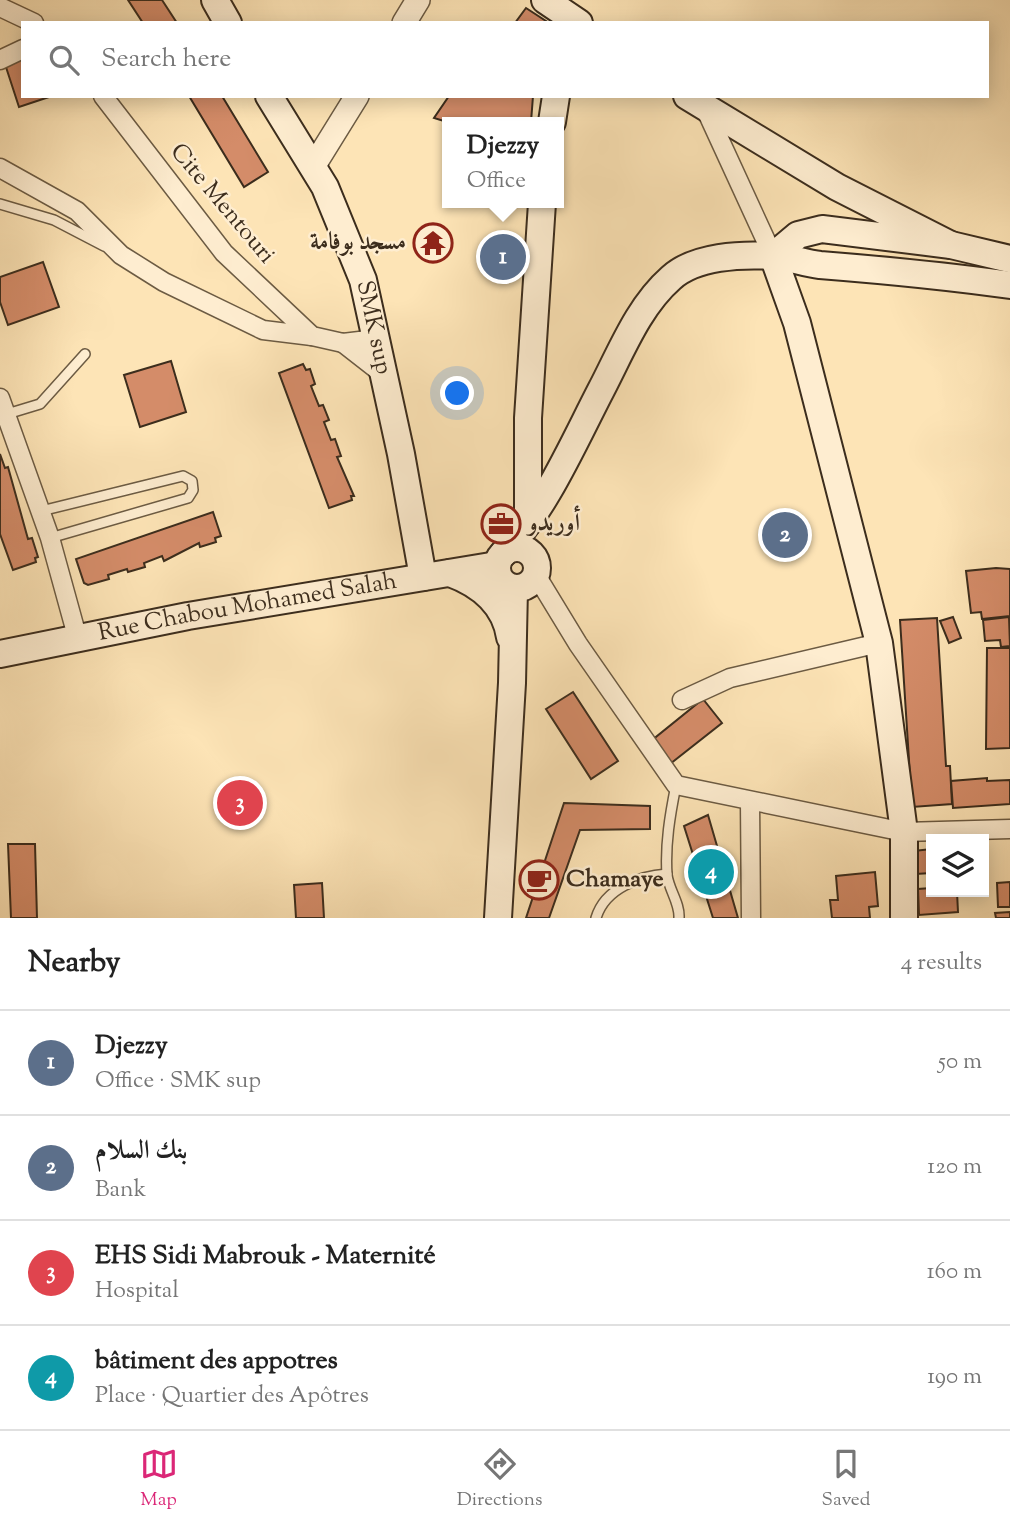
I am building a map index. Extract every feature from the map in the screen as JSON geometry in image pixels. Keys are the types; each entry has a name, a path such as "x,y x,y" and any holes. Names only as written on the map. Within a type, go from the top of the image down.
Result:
{"main road":[{"path":"215,0 227,21"},
{"path":"545,0 576,21"},
{"name":"SMK sup","path":"271,98 313,167 345,230 363,280 385,376 423,577"},
{"path":"553,117 556,98"},
{"path":"696,102 872,206 951,245"},
{"path":"528,524 528,418 542,208"},
{"path":"773,256 798,235 822,229 951,245 1010,258"},
{"path":"773,256 797,323 879,643 904,832 904,918"},
{"path":"498,918 513,658 515,567 528,524 635,324 654,295 672,276 701,262 773,256 818,265 1010,285"},
{"name":"Rue Chabou Mohamed Salah","path":"0,654 77,636 423,577 515,567"},
{"path":"450,573 485,591 500,611 507,621 513,658"}],"street":[{"path":"405,21 418,0"},
{"path":"0,7 30,21"},
{"path":"0,60 21,50"},
{"name":"Cite Mentouri","path":"105,98 224,253 312,336"},
{"path":"313,167 356,98"},
{"path":"696,102 773,256"},
{"path":"0,168 77,211 121,256 164,282 263,330 343,343 376,339"},
{"path":"343,343 385,376"},
{"path":"3,406 50,538 77,636"},
{"path":"515,567 578,644 676,785 904,832 1010,829"},
{"path":"682,700 730,678 879,643"},
{"path":"750,802 751,918"}],"lane":[{"path":"0,204 54,219 121,256"},
{"path":"3,406 40,404 85,354"},
{"path":"41,511 183,475 192,481 193,490 188,498 50,538"},
{"path":"676,785 667,835 667,874 679,918"},
{"path":"596,918 603,904 624,886 643,876 667,874"}],"building":[{"path":"128,0 162,0 176,21 142,21"},
{"path":"526,8 546,21 516,21"},
{"path":"21,56 21,98 46,98 19,107 4,61"},
{"path":"190,98 223,98 268,172 244,187"},
{"path":"448,98 533,98 531,117 442,117 442,120 434,118"},
{"path":"43,262 59,307 8,325 0,302 0,277"},
{"path":"171,361 186,412 140,427 124,375"},
{"path":"303,364 306,370 310,369 315,384 311,386 319,406 323,405 329,420 324,422 331,440 335,439 341,456 337,457 354,496 351,496 352,500 329,508 279,373"},
{"path":"0,454 5,468 8,467 28,539 32,538 38,557 35,558 36,562 13,570 0,534"},
{"path":"213,512 221,536 215,538 216,542 200,547 199,543 164,561 162,556 144,563 145,567 108,575 109,579 88,585 84,583 76,559"},
{"path":"1010,569 1010,616 982,619 981,612 971,613 966,571"},
{"path":"953,617 961,638 949,643 940,621"},
{"path":"1009,617 1010,646 1001,647 1000,640 985,641 983,620"},
{"path":"937,618 946,766 950,766 952,804 912,807 900,620"},
{"path":"987,648 1010,648 1010,748 986,749"},
{"path":"573,692 618,761 591,779 546,709"},
{"path":"703,699 722,723 670,764 651,741"},
{"path":"987,778 987,781 1010,780 1010,804 953,808 951,781"},
{"path":"564,803 650,806 650,829 580,830 549,918 526,918"},
{"path":"708,815 738,918 713,918 684,826"},
{"path":"8,844 35,844 37,918 11,918"},
{"path":"926,850 926,873 916,874 914,851"},
{"path":"875,872 878,906 869,907 870,918 832,918 830,900 838,900 836,876"},
{"path":"1010,882 1010,907 998,907 997,883"},
{"path":"322,883 324,918 296,918 294,885"},
{"path":"926,888 926,897 957,897 958,912 919,915 918,889"},
{"path":"1010,912 1010,918 996,918 995,913"}],"place":[{"name":"مسجد بوفامة","path":"433,243"},
{"name":"Djezzy","path":"503,257"},
{"name":"أوريدو","path":"501,524"},
{"name":"بنك السلام","path":"785,535"},
{"name":"EHS Sidi Mabrouk - Maternité","path":"240,803"},
{"name":"bâtiment des appotres","path":"711,872"},
{"name":"Chamaye","path":"539,880"}]}
